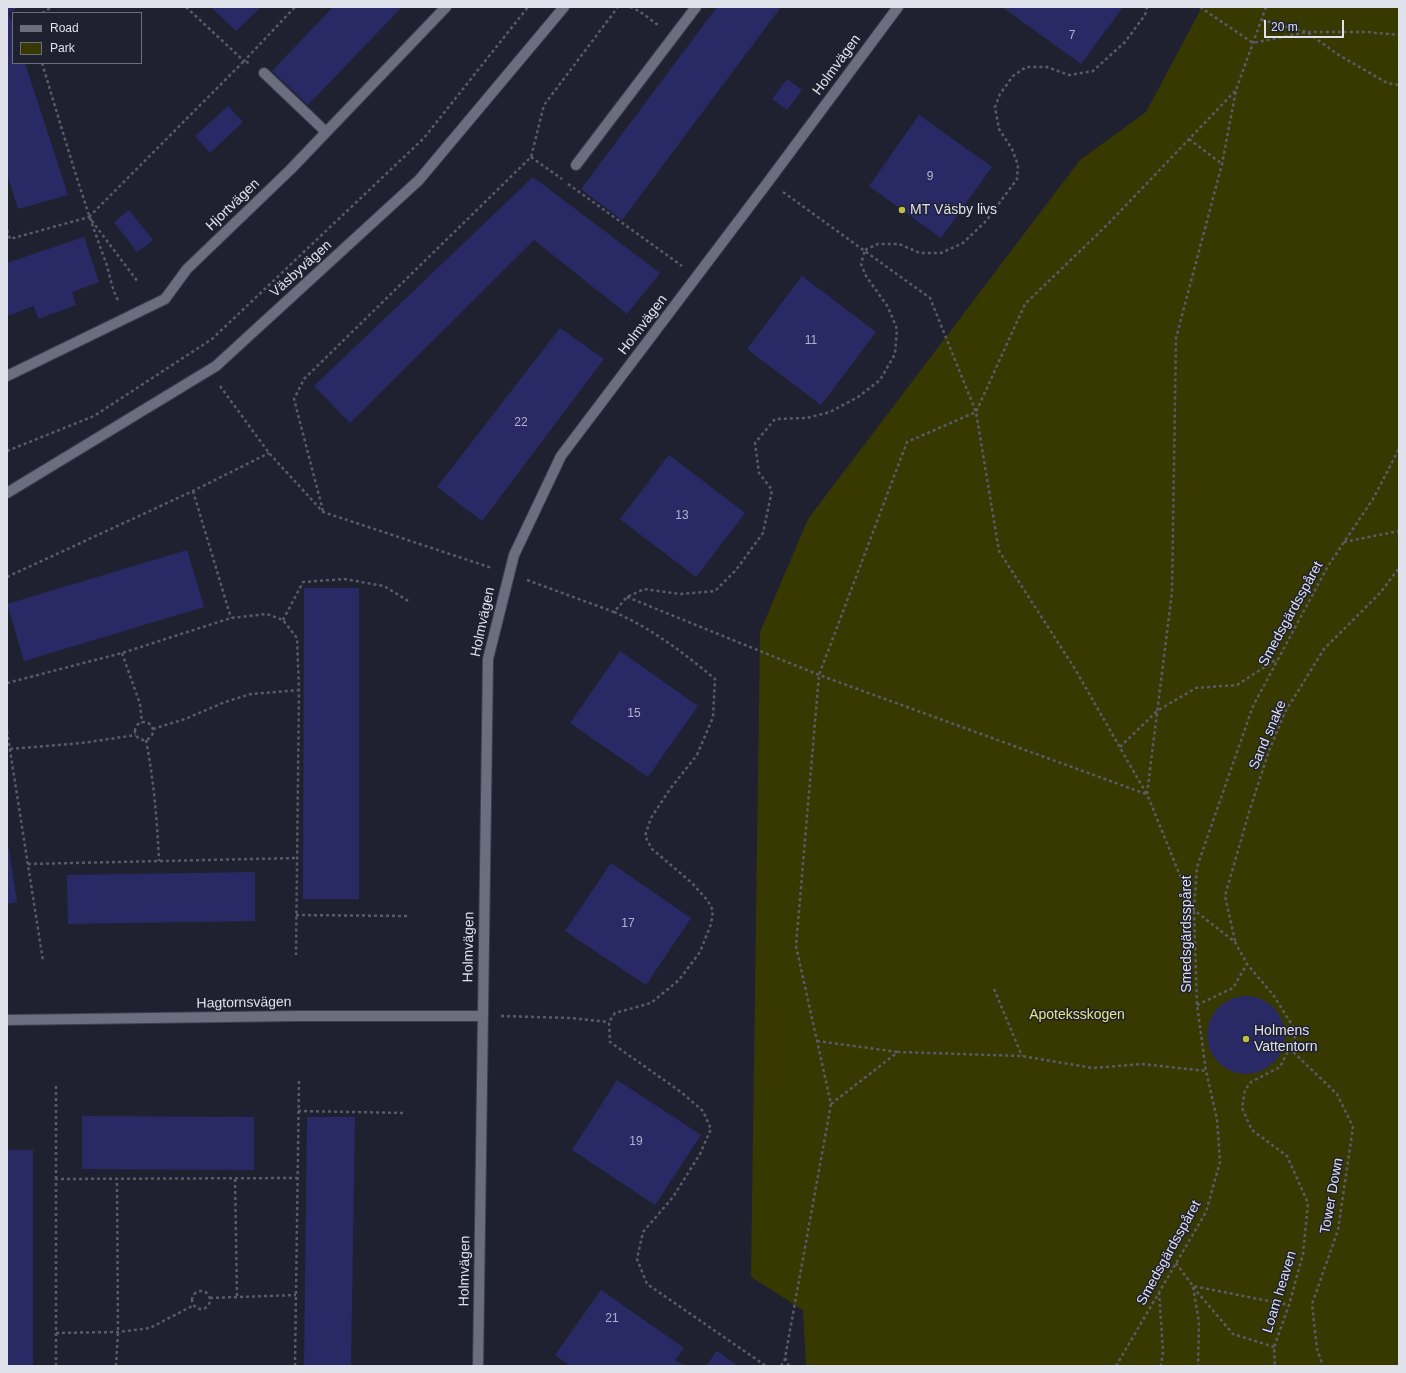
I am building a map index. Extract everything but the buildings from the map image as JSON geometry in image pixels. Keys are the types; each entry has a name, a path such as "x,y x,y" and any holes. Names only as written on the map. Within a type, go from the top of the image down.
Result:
{"street":[{"name":"Hjortvägen","path":"7,376 165,299 187,269 290,170 446,7"},
{"name":"Väsbyvägen","path":"7,493 216,366 419,180 564,7"},
{"path":"576,165 696,7"},
{"name":"Holmvägen","path":"478,1366 488,659 508,573 514,555 561,456 697,277 898,7"},
{"path":"264,73 326,132"},
{"name":"Hagtornsvägen","path":"7,1020 305,1016 482,1016"}],"path":[{"path":"186,7 244,61 264,73"},
{"path":"7,230 9,239 89,217 244,61 295,7"},
{"path":"7,451 94,416 212,339 424,138 528,7"},
{"path":"323,512 294,399 304,379 531,157 544,105 618,7"},
{"path":"630,7 639,11 674,37"},
{"path":"614,612 627,597 644,589 680,594 715,591 736,570 763,533 772,490 759,473 756,443 775,419 807,418 830,412 858,396 880,380 895,354 897,330 888,307 866,276 861,264 865,250 878,244 899,244 920,253 941,253 963,243 986,221 1017,179 1018,165 1012,149 999,129 995,107 1000,94 1013,76 1026,67 1047,67 1069,75 1093,72 1125,42 1145,15 1147,7"},
{"path":"1200,7 1253,43 1307,32 1367,32 1399,35"},
{"path":"1147,794 1172,592 1176,338 1222,164 1236,90 1266,7"},
{"path":"1262,20 1307,32 1337,54 1387,83 1399,85"},
{"path":"42,64 89,217 109,269 115,295 128,318"},
{"path":"781,1366 785,1358 831,1104 796,946 819,675 907,442 976,412 1025,304 1108,224 1236,90"},
{"path":"1189,139 1222,164"},
{"path":"531,157 697,277"},
{"path":"768,182 930,298 976,412 999,551 1075,669 1147,794 1194,910 1235,942 1247,964 1274,996 1297,1033 1289,1048"},
{"path":"89,217 138,282"},
{"path":"219,385 268,453 323,512 508,573 631,619 683,652 715,679 713,717 697,755 670,789 651,818 645,836 652,849 692,883 708,902 713,911 711,924 700,952 678,980 651,1003 615,1013 609,1022 610,1042 681,1092 703,1112 711,1129 700,1154 673,1197 643,1232 637,1258 647,1284 766,1366"},
{"name":"Smedsgärdsspåret","path":"1116,1366 1206,1212 1220,1162 1217,1119 1206,1071 1197,1005 1194,910 1197,867 1253,706 1328,566 1372,499 1399,449"},
{"path":"7,577 193,491 268,453"},
{"path":"193,491 231,618"},
{"path":"1344,542 1399,531"},
{"name":"Sand snake","path":"1235,942 1225,896 1249,812 1269,751 1285,712 1324,649 1380,593 1399,568"},
{"path":"284,620 303,582 344,579 384,586 410,602"},
{"path":"627,597 819,675 1147,794"},
{"path":"7,683 122,653 231,618 267,614 284,620 297,638 299,690 296,955"},
{"path":"122,653 140,704 142,723"},
{"path":"1120,747 1157,711 1196,688 1237,684 1277,659"},
{"path":"153,729 185,719 225,702 251,694 299,690"},
{"path":"142,723 150,724 153,729 153,735 148,740 140,739 136,735 136,729 142,723"},
{"path":"7,731 43,962"},
{"path":"10,749 82,743 136,735"},
{"path":"146,740 156,807 159,861"},
{"path":"28,864 297,858"},
{"path":"296,915 407,916"},
{"path":"1197,1005 1234,988 1247,964"},
{"path":"994,989 1022,1056"},
{"path":"482,1016 570,1018 609,1022"},
{"path":"817,1041 898,1052 1022,1056 1093,1068 1142,1064 1206,1071"},
{"name":"Loam heaven","path":"1275,1366 1274,1347 1289,1305 1303,1254 1308,1203 1287,1156 1252,1130 1242,1108 1245,1090 1251,1082 1280,1067 1289,1048"},
{"name":"Tower Down","path":"1289,1048 1337,1094 1353,1127 1338,1230 1312,1304 1317,1349 1323,1366"},
{"path":"831,1104 898,1052"},
{"path":"295,1366 299,1080"},
{"path":"56,1084 56,1366"},
{"path":"298,1111 405,1113"},
{"path":"56,1179 297,1178"},
{"path":"116,1179 118,1332 116,1366"},
{"path":"235,1179 237,1296"},
{"path":"1176,1263 1233,1334 1274,1347"},
{"path":"1193,1286 1289,1305"},
{"path":"1193,1286 1199,1322 1198,1366"},
{"path":"199,1291 207,1292 210,1298 210,1304 205,1308 199,1308 194,1305 193,1297 199,1291"},
{"path":"1159,1292 1163,1351 1161,1366"},
{"path":"210,1298 296,1295"},
{"path":"56,1333 118,1332 150,1328 194,1305"},
{"path":"785,1358 789,1366"}],"green space":[{"name":"Apoteksskogen","path":"1202,7 1399,7 1399,1366 806,1366 803,1310 751,1277 760,632 808,519 1080,160 1146,112"}],"place":[{"name":"MT Väsby livs","path":"902,210"},
{"name":"Holmens Vattentorn","path":"1246,1039"}]}
